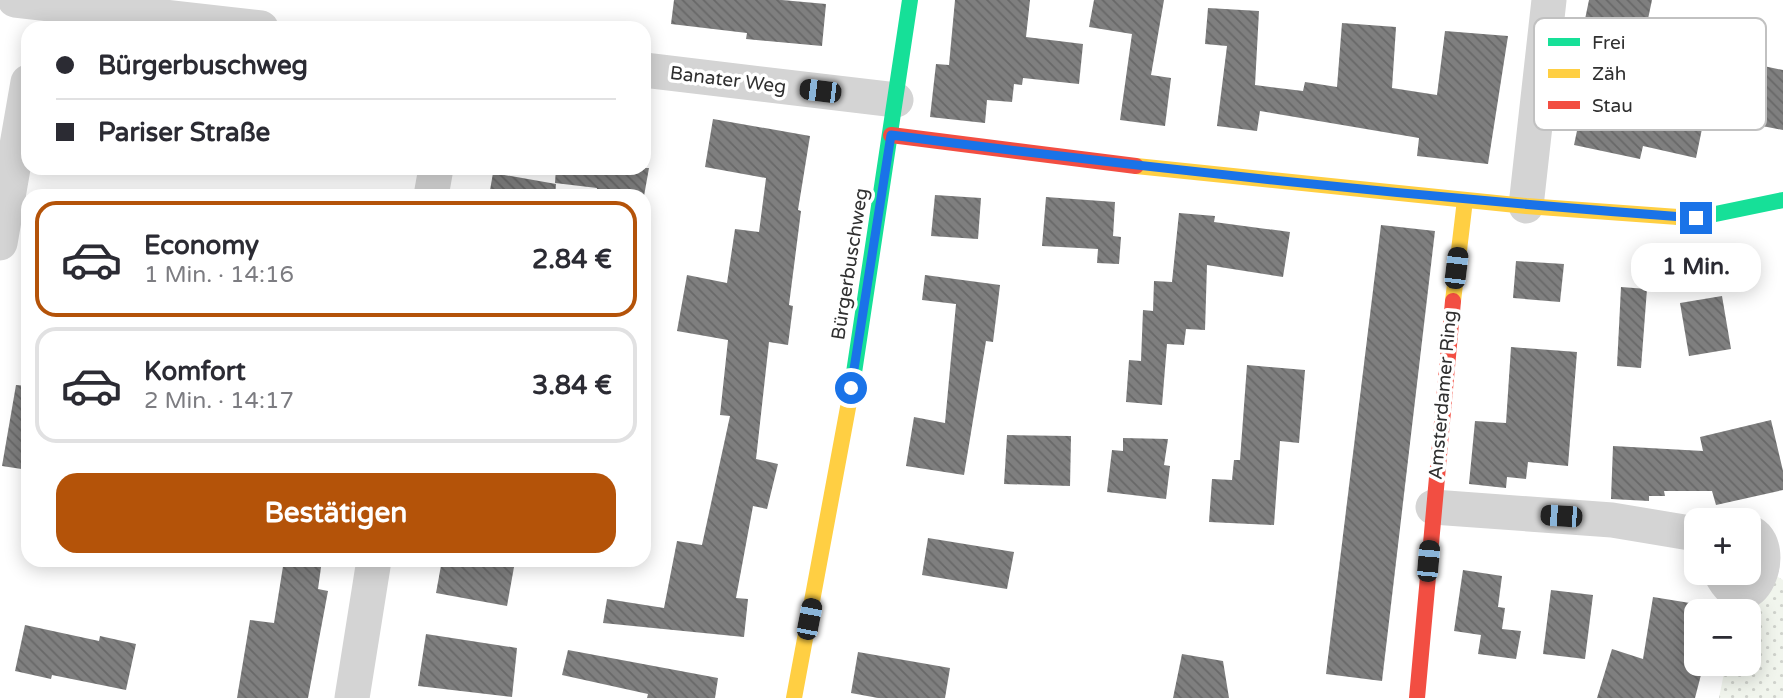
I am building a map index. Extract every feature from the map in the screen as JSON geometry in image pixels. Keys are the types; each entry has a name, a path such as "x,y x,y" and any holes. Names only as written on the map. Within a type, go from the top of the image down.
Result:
{"street":[{"name":"Bürgerbuschweg","path":"794,698 854,375 910,0"},
{"path":"1547,18 1549,0"},
{"path":"31,10 179,10 229,21"},
{"name":"Banater Weg","path":"651,71 896,100"},
{"path":"0,243 21,122"},
{"path":"1526,206 1534,130"},
{"path":"891,135 1107,163 1526,206 1696,218 1783,200"},
{"name":"Amsterdamer Ring","path":"1417,698 1433,507 1465,200"},
{"name":"Amsterdamer Ring","path":"1433,507 1612,520 1684,532"},
{"path":"1730,585 1743,592 1762,589 1779,578 1777,555 1773,545 1761,536"},
{"path":"352,698 373,567"}],"shaded area":[{"path":"1775,575 1783,580 1783,698 1719,698 1723,676 1761,676 1761,599 1734,599 1734,589 1746,585 1761,585 1761,580"}],"building":[{"path":"674,0 782,0 826,4 822,46 746,39 747,33 671,24"},
{"path":"955,0 1030,0 1026,37 1083,44 1079,84 1023,78 1022,85 1014,84 1012,102 987,100 985,123 930,117 936,64 949,65"},
{"path":"1094,0 1164,0 1151,75 1171,78 1165,126 1120,120 1132,34 1089,27"},
{"path":"1589,0 1652,0 1648,18 1585,18"},
{"path":"1208,8 1259,11 1255,85 1303,91 1305,82 1337,87 1342,23 1396,27 1392,88 1437,95 1445,31 1508,36 1488,164 1417,156 1419,138 1260,111 1257,131 1217,126 1227,46 1205,44"},
{"path":"1766,66 1783,70 1783,130 1766,127"},
{"path":"713,119 810,136 798,210 801,211 789,305 793,306 788,345 769,342 756,459 778,464 767,509 753,506 736,598 748,599 744,637 603,623 607,599 664,608 677,541 702,545 730,416 720,415 728,340 677,331 687,275 727,283 735,229 759,232 766,178 705,167"},
{"path":"1577,130 1702,130 1696,158 1643,146 1640,159 1574,145"},
{"path":"493,175 556,184 556,189 490,189"},
{"path":"556,175 648,175 645,189 597,189 555,183"},
{"path":"935,195 981,198 978,239 931,236"},
{"path":"1046,197 1115,202 1113,236 1121,237 1119,264 1097,263 1098,249 1042,246"},
{"path":"1179,213 1215,216 1214,222 1290,232 1283,277 1207,265 1205,330 1186,329 1184,345 1167,344 1162,405 1126,402 1129,360 1141,361 1143,310 1153,311 1154,281 1172,282"},
{"path":"1381,225 1435,231 1382,681 1326,674"},
{"path":"1516,261 1564,264 1560,302 1513,298"},
{"path":"925,275 1000,285 993,342 986,341 964,475 906,466 914,417 945,423 956,304 922,300"},
{"path":"1621,287 1647,289 1641,368 1617,366"},
{"path":"1722,296 1731,349 1689,356 1680,303"},
{"path":"1511,347 1577,352 1568,466 1528,462 1526,479 1507,477 1506,488 1469,484 1475,421 1506,423"},
{"path":"1247,365 1305,370 1299,443 1280,441 1274,525 1209,522 1212,479 1232,480 1234,460 1240,460"},
{"path":"16,385 21,385 21,469 2,466"},
{"path":"1771,420 1783,471 1783,490 1716,505 1712,491 1664,491 1665,496 1649,496 1649,501 1611,499 1613,446 1703,451 1700,437"},
{"path":"1007,435 1071,436 1070,486 1004,484"},
{"path":"1123,438 1168,439 1164,465 1170,466 1166,499 1107,492 1112,450 1123,451"},
{"path":"928,538 1014,552 1007,589 922,575"},
{"path":"283,567 321,567 318,589 328,591 308,698 237,698 250,620 274,623"},
{"path":"441,567 514,567 507,606 436,593"},
{"path":"1463,570 1502,576 1498,607 1505,608 1502,629 1521,631 1516,659 1478,654 1481,635 1454,631"},
{"path":"1551,590 1593,595 1585,659 1543,654"},
{"path":"1653,597 1684,602 1684,676 1701,676 1695,698 1597,698 1612,649 1643,659"},
{"path":"25,625 99,641 100,636 136,644 126,690 52,675 51,679 15,671"},
{"path":"426,634 517,648 512,697 418,686"},
{"path":"568,650 718,678 715,698 647,698 648,694 562,675"},
{"path":"858,652 950,668 945,698 878,698 851,693"},
{"path":"1182,654 1223,661 1229,698 1173,698"}],"traffic: fast":[{"path":"852,386 910,0"},
{"path":"1678,217 1696,218 1783,200"}],"traffic: slow":[{"path":"1136,166 1526,206 1678,217"},
{"path":"1453,301 1465,200"},
{"path":"794,698 852,386"}],"traffic: jam":[{"path":"891,135 1136,166"},
{"path":"1417,698 1453,301"}],"route":[{"path":"851,388 891,135 1107,163 1526,206 1696,218"}]}
